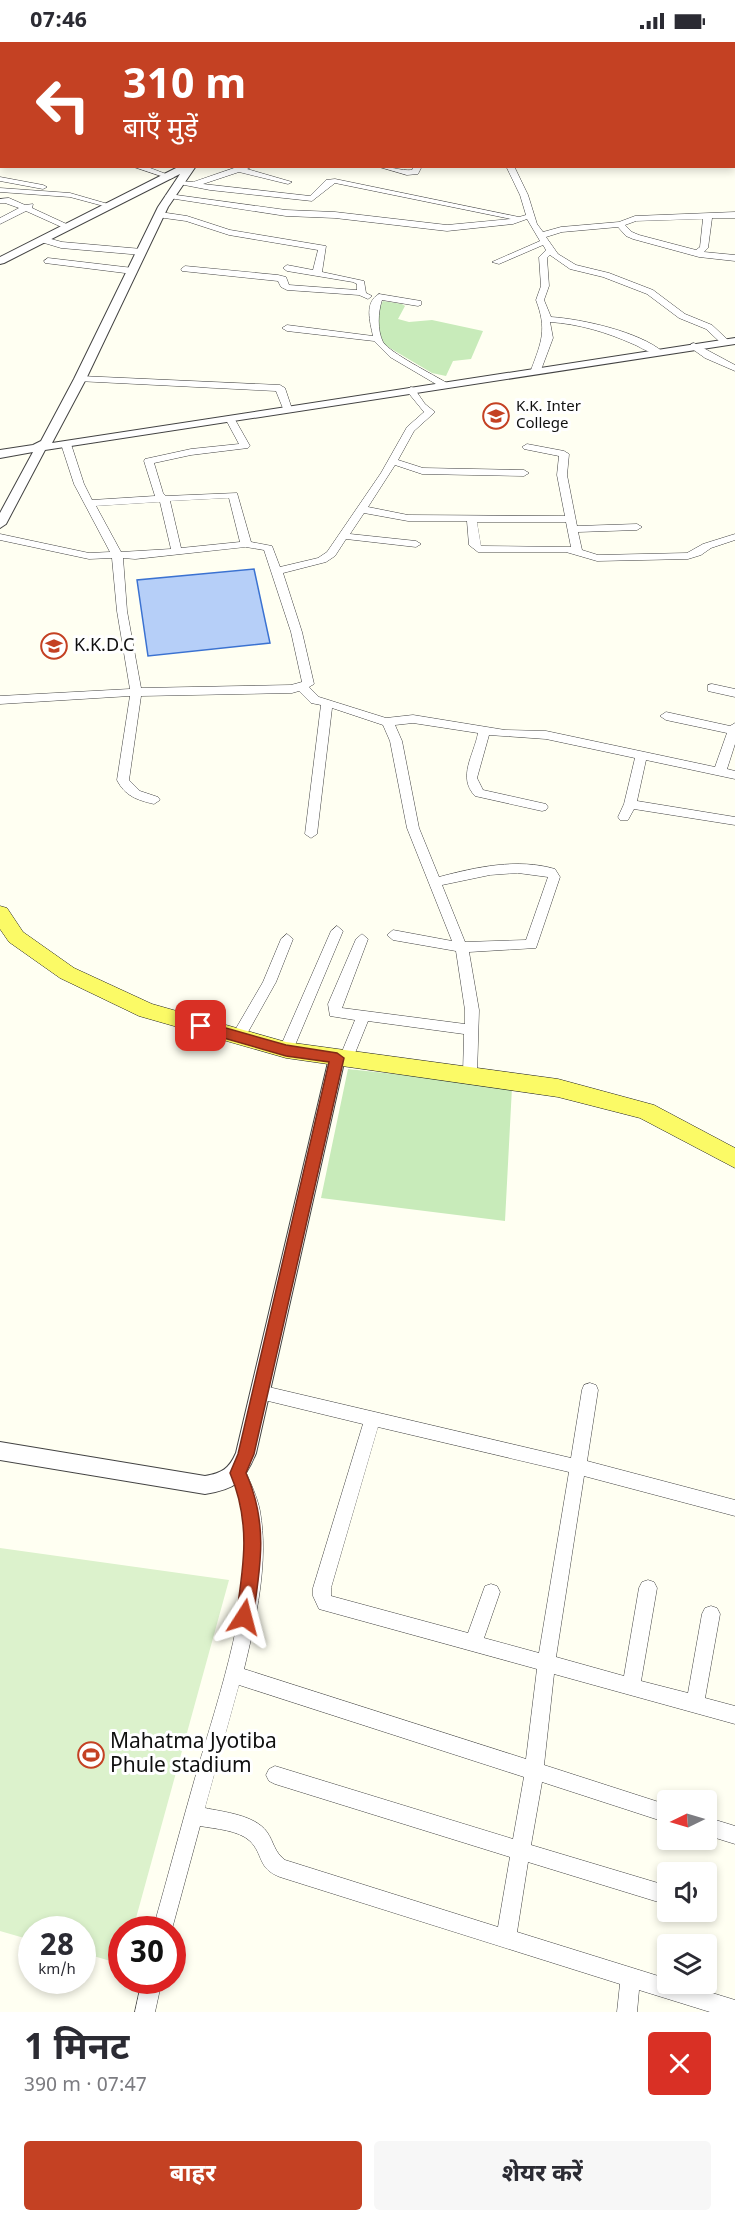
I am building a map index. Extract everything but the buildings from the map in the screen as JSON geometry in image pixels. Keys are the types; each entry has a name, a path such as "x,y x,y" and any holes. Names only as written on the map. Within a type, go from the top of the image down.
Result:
{"main road":[{"path":"0,913 16,937 67,973 146,1010 286,1050 558,1088 646,1111 735,1159"}],"street":[{"path":"141,168 174,180 210,188 312,199 329,182 335,181 526,218"},
{"path":"0,261 111,206 174,180 187,168"},
{"path":"194,184 245,168"},
{"path":"387,168 409,174 416,172 417,168"},
{"path":"511,168 524,195 526,218 555,256 573,267 609,276 651,292 682,316 709,327 729,341"},
{"path":"240,170 288,182"},
{"path":"0,179 43,187"},
{"path":"0,524 80,379 169,196 174,180"},
{"path":"0,190 70,195 111,206"},
{"path":"0,221 55,195"},
{"path":"169,196 286,213 335,215 447,228 526,218"},
{"path":"0,201 6,200 69,227"},
{"path":"160,215 187,219 230,232 323,248 317,273"},
{"path":"496,262 561,230 620,224 635,219 735,215"},
{"path":"699,254 704,248 708,216"},
{"path":"620,224 633,236 699,254 735,258"},
{"path":"44,240 61,245 142,252"},
{"path":"536,370 539,356 547,341 546,320 540,300 545,286 543,257 550,251"},
{"path":"48,261 133,271"},
{"path":"287,268 358,281 361,285 361,293"},
{"path":"185,269 278,278 283,279 288,287 361,293 418,303"},
{"path":"379,297 373,312 380,345 444,385"},
{"path":"546,320 591,325 626,336 658,352"},
{"path":"287,328 377,339"},
{"path":"0,454 729,341"},
{"path":"694,346 708,356 735,368"},
{"path":"80,379 280,388 287,409"},
{"path":"277,571 322,560 331,554 392,461 410,429 429,412 411,390"},
{"path":"177,551 163,499 158,494 149,461 191,452 245,447 230,418"},
{"path":"66,444 88,503 117,555 122,611 136,692 123,780 130,791 139,797 154,800"},
{"path":"527,447 564,454 562,476 577,552"},
{"path":"392,461 422,471 524,473"},
{"path":"88,503 233,495 246,544"},
{"path":"361,509 408,518 637,527"},
{"path":"472,519 474,545 478,549 561,549 597,558 688,556 707,546 735,537"},
{"path":"343,536 416,544"},
{"path":"0,537 79,554 135,556 246,544 268,548 289,603 308,684 292,689 136,692 0,700"},
{"path":"301,686 315,700 386,722 412,719 484,731 546,735 735,775"},
{"path":"712,688 735,693"},
{"path":"311,834 327,703"},
{"path":"666,716 734,730 720,771"},
{"path":"386,722 396,741 413,828 461,946 472,1010 470,1074"},
{"path":"484,731 480,753 471,772 474,789 479,793 543,807"},
{"path":"624,817 630,804 642,754"},
{"path":"630,804 735,821"},
{"path":"393,935 461,946 531,945 554,881 553,874 540,870 514,869 434,883"},
{"path":"286,1050 337,931"},
{"path":"238,1037 269,982 287,939"},
{"path":"362,939 334,1009 338,1014 471,1030"},
{"path":"0,1451 205,1485 226,1482 238,1473 246,1454 342,1059 363,1017"},
{"path":"506,1938 534,1773 546,1665 590,1390"},
{"path":"260,1392 579,1467 735,1508"},
{"path":"373,1418 322,1588 325,1604 735,1715"},
{"path":"167,1916 233,1674 251,1570 252,1515 248,1496 238,1473"},
{"path":"631,1687 648,1588"},
{"path":"473,1643 491,1592"},
{"path":"695,1704 711,1614"},
{"path":"233,1674 534,1773 657,1811"},
{"path":"274,1775 657,1893"},
{"path":"194,1815 248,1828 261,1839 266,1856 280,1868 735,2010"},
{"path":"717,1829 735,1835"},
{"path":"627,2012 631,1977"},
{"path":"145,2012 149,1994"}],"green space":[{"path":"383,301 405,306 398,319 409,322 432,320 483,331 471,359 453,361 446,376 432,373 378,341 376,314"},
{"path":"348,1069 512,1087 505,1221 321,1198"},
{"name":"Mahatma Jyotiba Phule stadium","path":"0,1548 229,1580 137,1916 108,1916 108,1960 96,1957 96,1916 18,1916 18,1936 0,1931"}],"water":[{"path":"254,569 270,643 148,656 137,580"}],"place":[{"name":"K.K. Inter College","path":"496,416"},
{"name":"K.K.D.C","path":"54,646"},
{"name":"Mahatma Jyotiba Phule stadium","path":"91,1755"}],"route":[{"path":"201,1026 286,1050 337,1058 246,1454 238,1473 248,1496 252,1515 251,1570 244,1617"}]}
